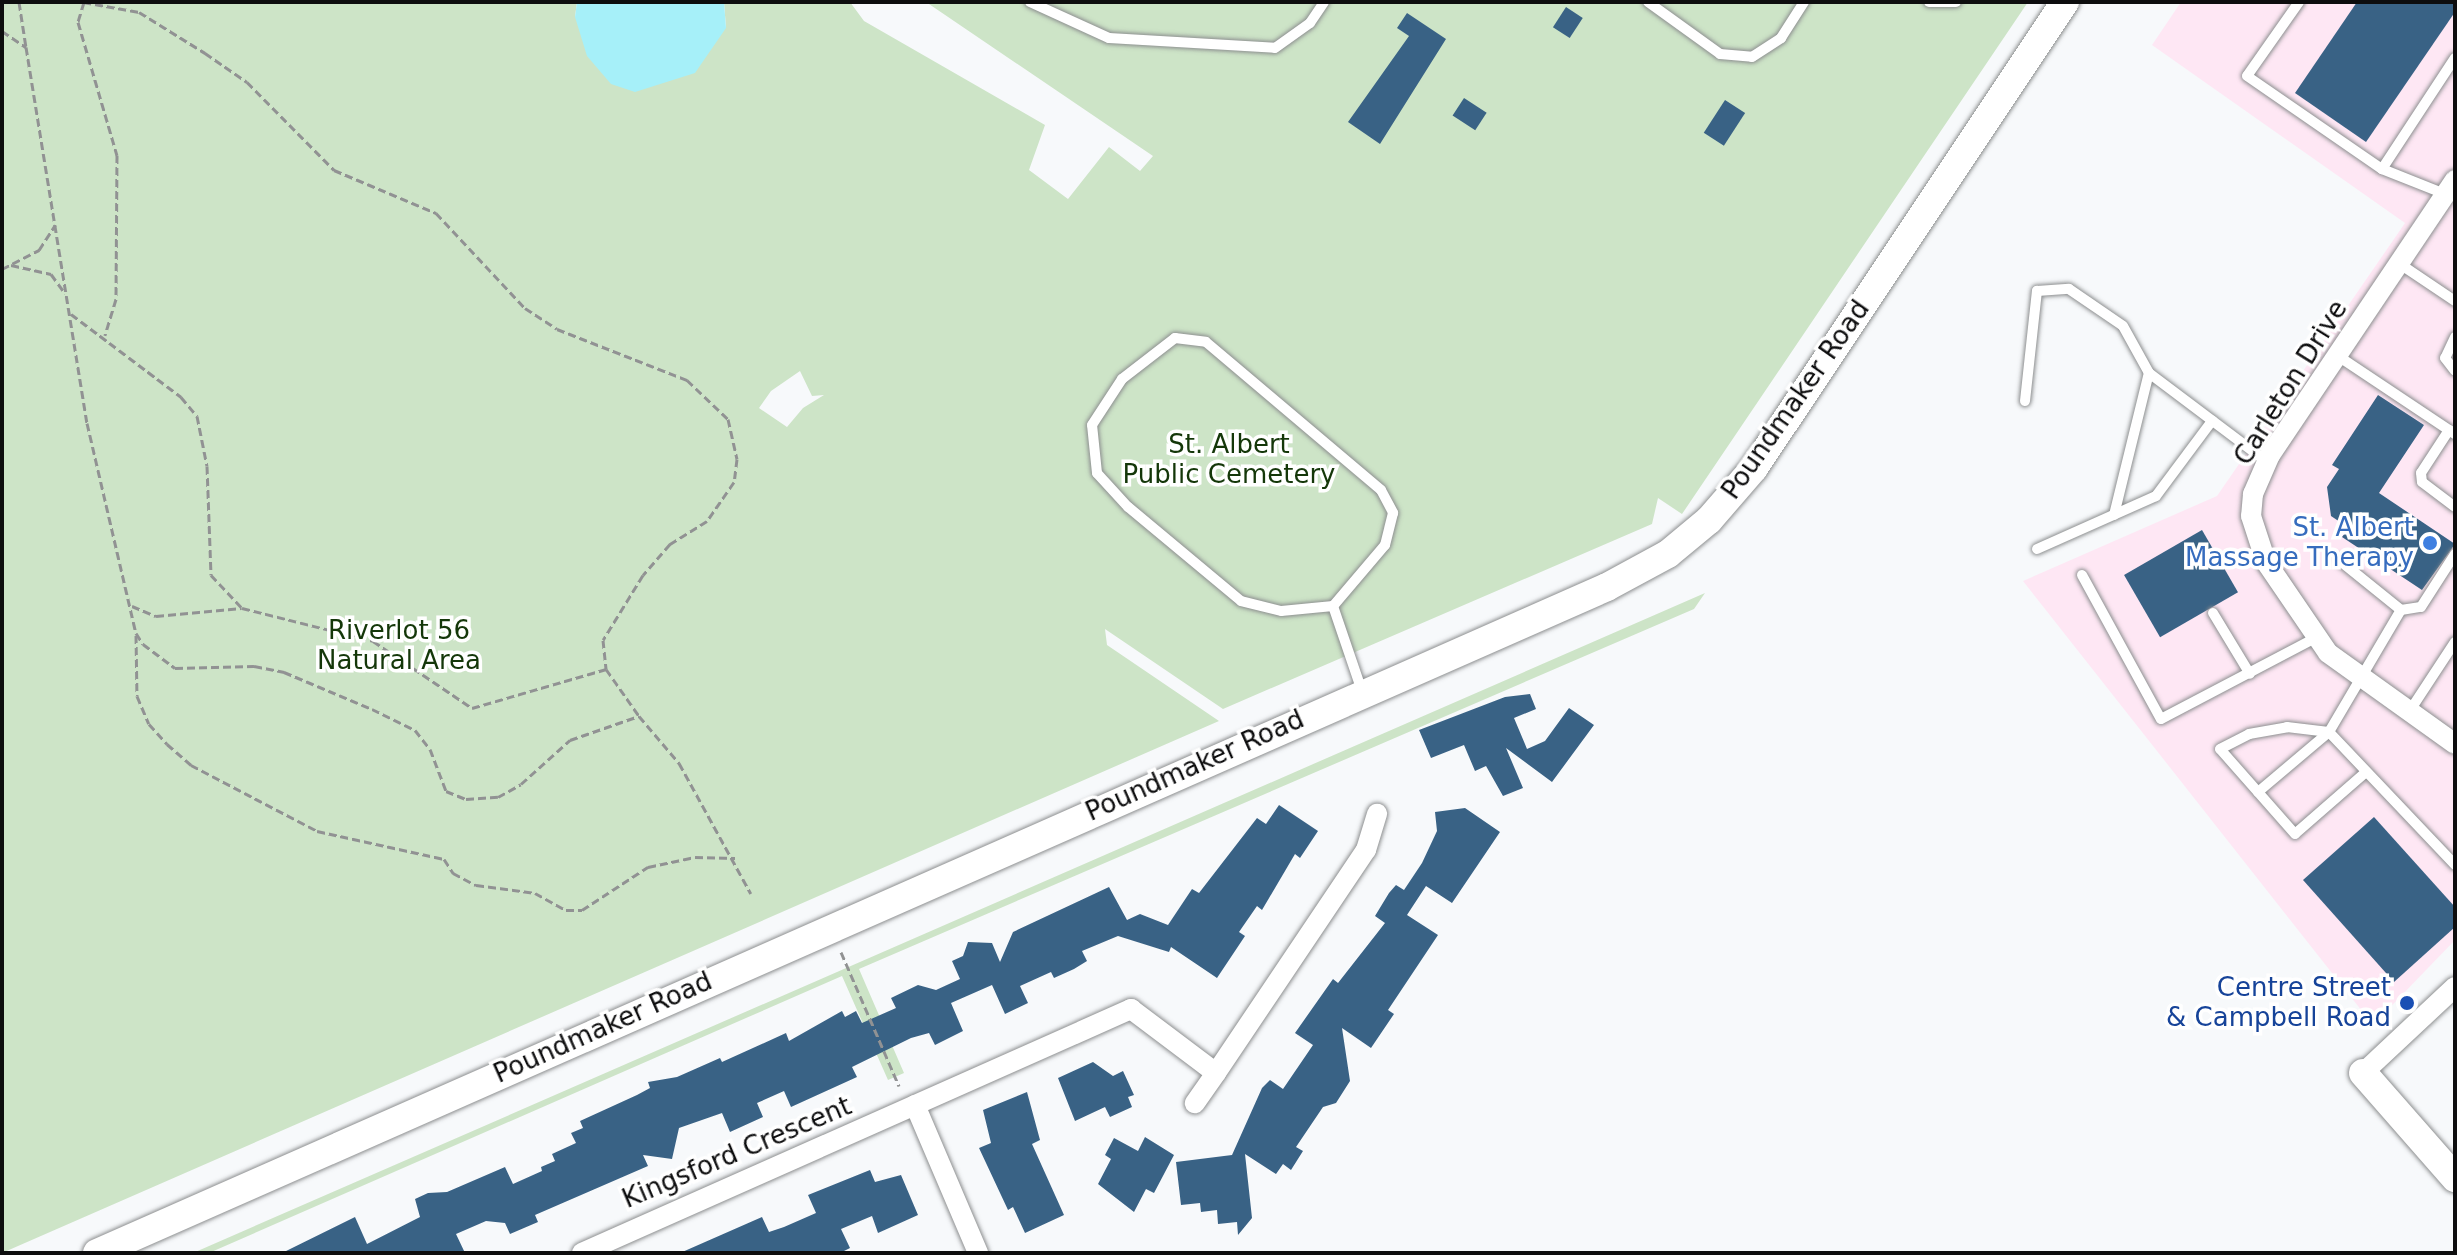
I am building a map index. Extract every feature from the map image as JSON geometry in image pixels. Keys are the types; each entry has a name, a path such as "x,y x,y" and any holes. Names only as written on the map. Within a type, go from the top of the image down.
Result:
{"street":[{"name":"Poundmaker Road","path":"97,1253 1607,587 1668,554 1709,520 1754,468 2058,4"},
{"name":"Carleton Drive","path":"2450,187 2267,462 2253,494 2256,538 2315,638 2359,677 2455,744"},
{"path":"1195,1103 1366,850 1377,814"},
{"path":"2455,987 2363,1073 2455,1178"},
{"name":"Kingsford Crescent","path":"582,1253 1131,1009 1216,1073"},
{"path":"915,1105 978,1253"}],"lane":[{"path":"1030,2 1109,38 1275,48 1310,23 1324,2"},
{"path":"1648,2 1720,54 1752,57 1781,38 1804,2"},
{"path":"1929,2 1956,2"},
{"path":"2299,2 2247,76 2382,169 2450,187"},
{"path":"2382,169 2455,58"},
{"path":"2400,264 2455,301"},
{"path":"2025,401 2037,291 2069,289 2123,326 2149,373 2267,462"},
{"path":"2455,337 2445,358 2455,371"},
{"path":"1175,338 1206,342 1381,490 1393,513 1385,545 1333,606 1281,611 1241,601 1128,507 1097,473 1092,425 1122,379 1175,338"},
{"path":"2338,356 2452,432 2421,473 2428,489 2455,507"},
{"path":"2114,515 2149,373"},
{"path":"2037,549 2156,496 2212,421"},
{"path":"2339,560 2401,610 2421,607 2455,554"},
{"path":"2082,575 2161,719 2315,638"},
{"path":"1333,606 1363,693"},
{"path":"2258,792 2329,732 2401,610"},
{"path":"2213,613 2250,674"},
{"path":"2409,712 2455,642"},
{"path":"2366,772 2295,834 2220,749 2249,734 2287,727 2329,732 2455,865"}],"path":[{"path":"19,2 87,423 136,633 137,696 149,724 191,765 317,831 444,859 453,873 476,885 535,893 566,910 582,910 648,867 695,857 735,858"},
{"path":"105,336 116,299 117,155 78,22 83,2 139,12 205,53 247,82 334,170 436,213 525,308 557,329 687,380 728,419 737,459 734,482 707,521 670,544 643,575 603,640 606,669 639,716 679,763 735,858 751,894"},
{"path":"2,31 26,47"},
{"path":"2,269 39,250 55,225"},
{"path":"11,265 51,274 68,296"},
{"path":"69,313 105,336 197,416 207,466 211,575 242,608"},
{"path":"130,605 156,616 242,608 373,641 472,708 606,669"},
{"path":"136,633 156,658 175,668 254,666 284,672 415,730 430,749 446,791 466,799 498,797 521,784 570,740 639,716"},
{"path":"850,973 899,1086"}],"shaded area":[{"path":"2181,2 2455,2 2455,940 2373,1025 2023,581 2217,496 2405,223 2152,45"}],"green space":[{"path":"2,2 577,2 575,17 726,28 724,2 850,2 864,21 1045,125 1029,170 1068,199 1109,147 1140,171 1153,156 926,2 2028,2 1682,514 1658,498 1652,524 1223,709 1105,629 1107,645 1219,721 2,1253","holes":["800,371 812,396 824,395 803,408 787,427 759,408 771,391"]},
{"path":"1705,593 1694,609 859,969 904,1073 888,1080 842,976 209,1253 193,1253"}],"water":[{"path":"577,2 724,2 726,28 695,73 635,92 611,84 587,56 575,17"}],"building":[{"path":"2357,2 2455,2 2455,12 2366,142 2295,93"},
{"path":"1566,7 1583,18 1570,38 1553,27"},
{"path":"1407,13 1446,39 1380,144 1348,122 1409,36 1397,28"},
{"path":"1464,98 1487,113 1475,130 1453,116"},
{"path":"1725,100 1745,113 1724,146 1704,133"},
{"path":"2378,395 2424,425 2379,493 2455,544 2422,590 2342,537 2349,528 2331,516 2327,487 2339,469 2332,465"},
{"path":"2202,530 2238,592 2160,637 2124,575"},
{"path":"1530,694 1536,709 1514,718 1527,749 1545,741 1569,708 1594,725 1552,782 1506,748 1523,788 1503,796 1486,766 1475,771 1464,745 1431,758 1419,730 1505,697"},
{"path":"1279,805 1318,831 1300,858 1295,854 1262,910 1257,906 1239,932 1245,936 1217,978 1171,947 1169,952 1118,936 1082,951 1087,961 1074,969 1054,978 1051,972 1020,986 1028,1003 1005,1014 992,985 951,1003 963,1031 935,1045 929,1033 911,1038 852,1067 857,1077 791,1107 784,1091 757,1103 763,1117 730,1132 722,1113 679,1128 672,1159 643,1155 648,1166 535,1215 538,1222 510,1234 505,1223 486,1221 456,1234 465,1253 282,1253 355,1217 367,1244 420,1217 415,1199 428,1193 447,1192 505,1167 513,1184 542,1171 541,1167 555,1161 552,1154 576,1143 571,1133 583,1128 580,1121 650,1088 648,1082 677,1077 720,1058 722,1062 786,1033 789,1041 842,1011 845,1017 856,1011 862,1023 896,1008 891,998 918,985 936,990 960,979 952,961 963,956 968,942 992,943 1000,962 1013,932 1109,887 1127,920 1140,914 1168,925 1192,889 1199,893 1257,818 1266,824"},
{"path":"1465,808 1500,832 1452,903 1426,886 1407,915 1438,935 1388,1010 1394,1014 1371,1048 1342,1028 1350,1081 1336,1103 1323,1107 1296,1147 1303,1151 1291,1170 1283,1164 1276,1174 1245,1154 1252,1218 1238,1235 1237,1222 1218,1224 1217,1210 1201,1212 1200,1203 1181,1205 1176,1162 1232,1155 1262,1088 1270,1080 1283,1089 1313,1045 1295,1033 1333,979 1338,983 1385,923 1375,916 1389,893 1396,885 1404,890 1422,863 1437,831 1435,812"},
{"path":"2374,817 2455,907 2455,927 2394,982 2303,880"},
{"path":"1093,1062 1113,1076 1123,1071 1134,1095 1128,1097 1132,1107 1110,1117 1105,1107 1075,1121 1058,1078"},
{"path":"1027,1092 1040,1140 1032,1144 1064,1215 1025,1233 1013,1207 1008,1210 979,1148 991,1143 983,1110"},
{"path":"1145,1137 1174,1155 1154,1193 1146,1189 1134,1212 1098,1184 1111,1159 1105,1155 1114,1138 1138,1151"},
{"path":"870,1170 875,1182 901,1175 918,1215 878,1233 872,1216 841,1229 850,1248 840,1253 680,1253 762,1217 769,1232 784,1227 816,1213 808,1195"}],"place":[{"name":"St. Albert Massage Therapy","path":"2430,543"},
{"name":"Centre Street & Campbell Road","path":"2407,1003"}],"park label":[{"name":"St. Albert Public Cemetery","path":"1229,460"},
{"name":"Riverlot 56 Natural Area","path":"399,646"}]}
